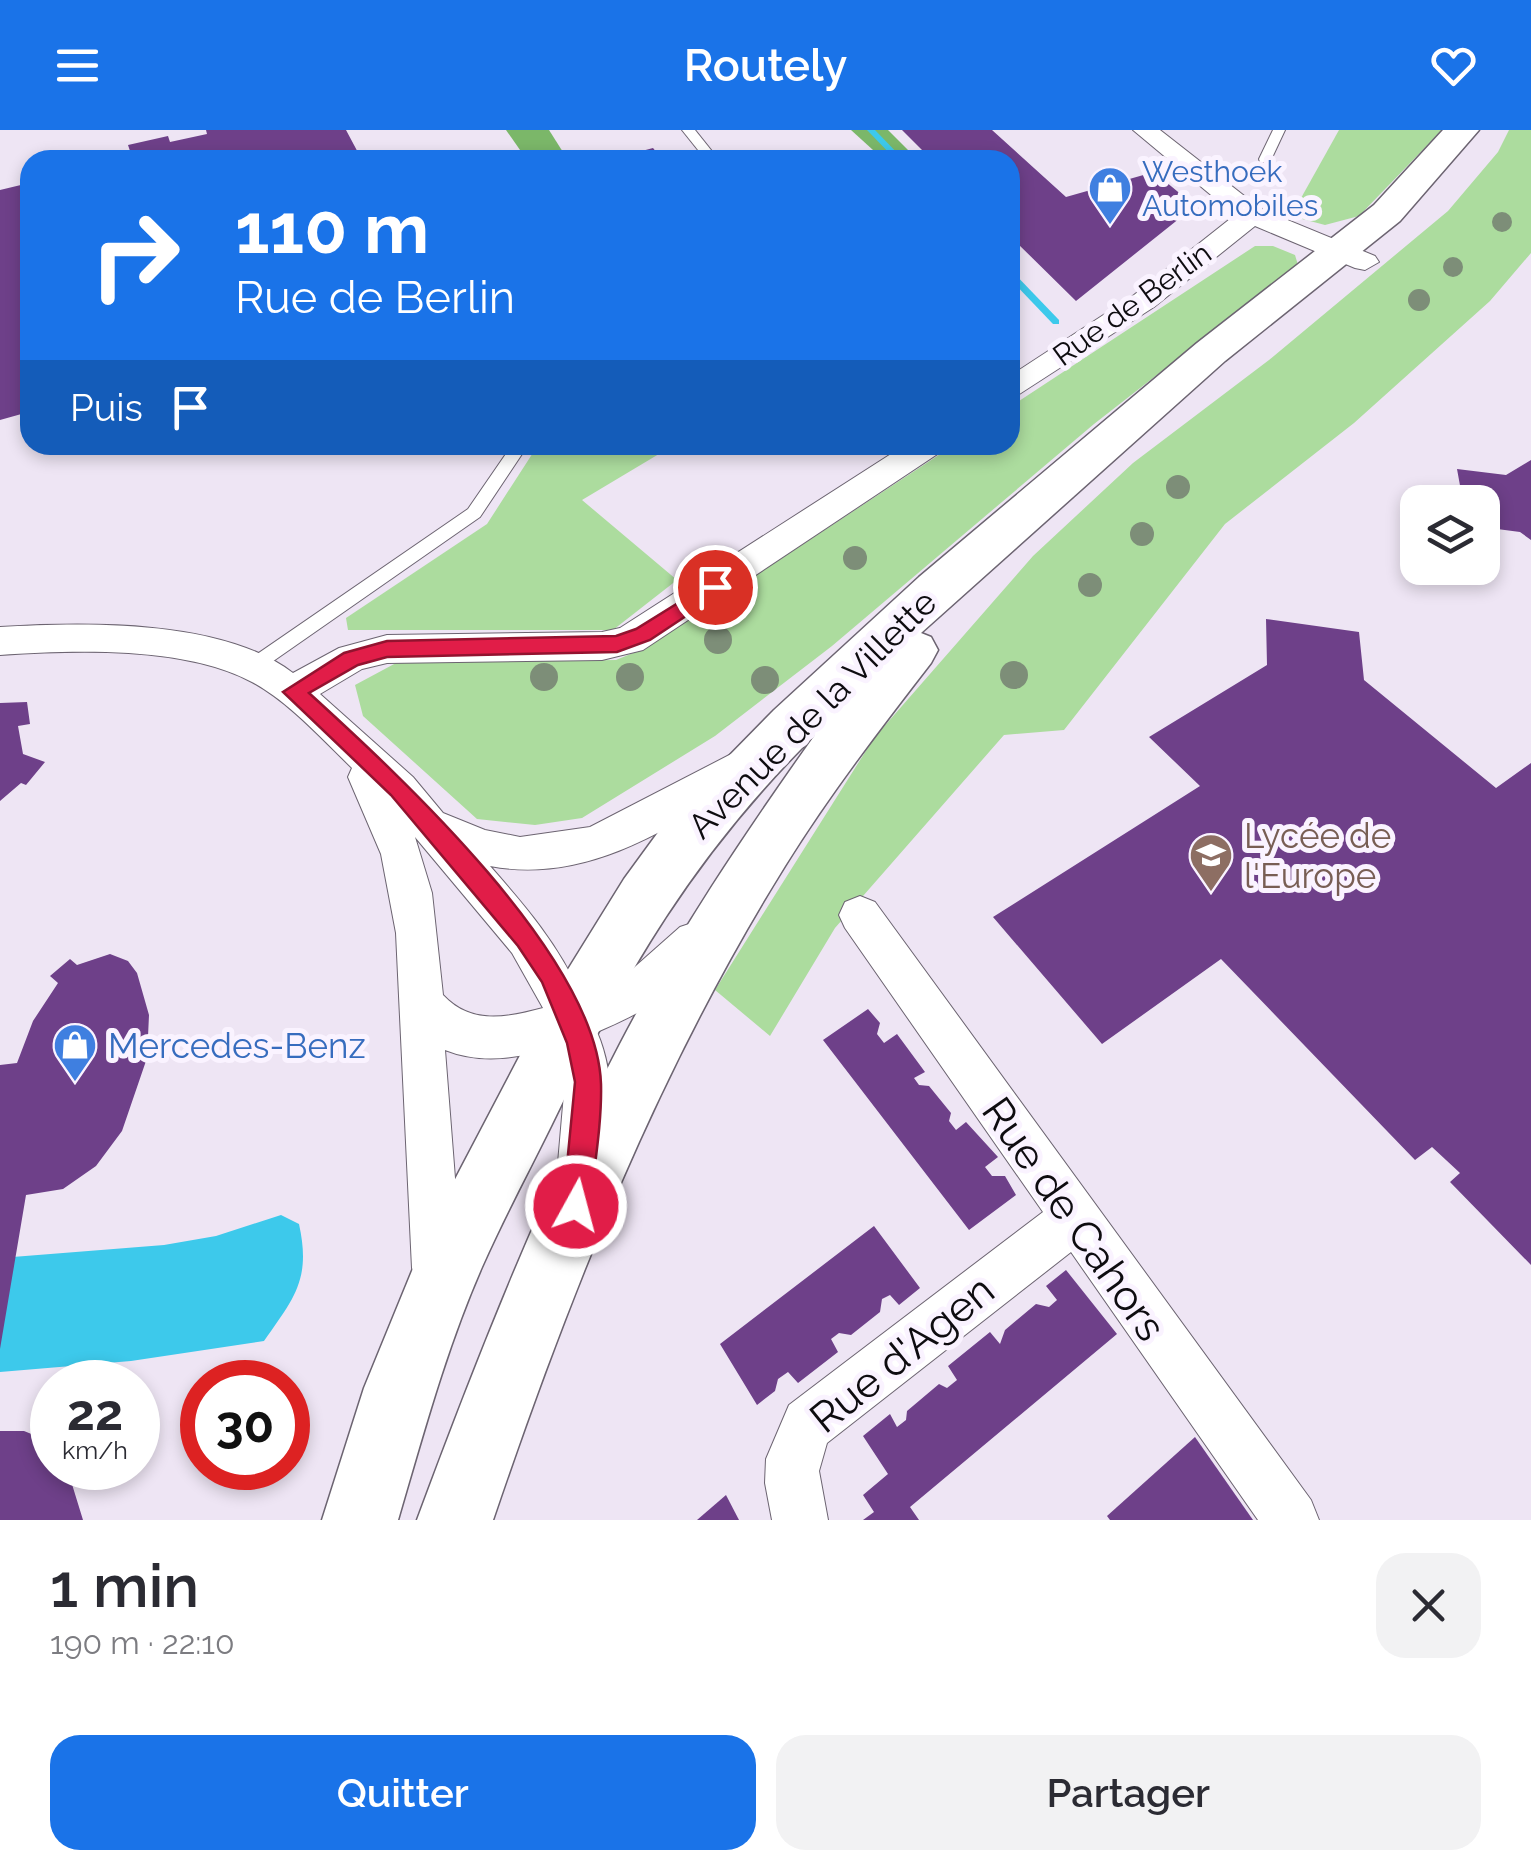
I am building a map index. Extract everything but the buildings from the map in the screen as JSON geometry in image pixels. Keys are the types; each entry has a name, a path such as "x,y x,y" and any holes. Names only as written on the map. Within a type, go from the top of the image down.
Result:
{"main road":[{"name":"Avenue de la Villette","path":"360,1520 385,1433 434,1298 571,1020 674,855 770,747 1008,526 1212,352 1352,258 1462,130"},
{"name":"Avenue de la Villette","path":"455,1520 576,1206 686,981 733,902 837,746 889,678 990,564 1086,478 1352,258 1442,189 1487,130"}],"street":[{"name":"Rue de Berlin","path":"1145,130 1252,215 1352,258"},
{"name":"Rue de Berlin","path":"1020,383 1144,301 1252,215"},
{"path":"293,692 352,658 387,649 602,646 630,640 913,455"},
{"path":"0,642 76,636 138,640 214,652 252,666 293,692 341,736 427,821 527,939 551,976 571,1020 588,1082 576,1206"},
{"path":"341,736 387,810 403,848 418,929 424,1101 437,1225 434,1298"},
{"path":"427,821 497,852 564,853 632,828 770,747"},
{"path":"423,1004 447,1028 470,1037 525,1032 571,1020 625,997 661,974 733,902"},
{"name":"Rue de Cahors","path":"860,916 1291,1520"},
{"name":"Rue d'Agen","path":"800,1520 790,1481 791,1464 808,1424 1073,1219"}],"lane":[{"path":"688,130 705,150"},
{"path":"1265,159 1279,130"},
{"path":"252,666 474,514 513,455"}],"green space":[{"path":"506,130 549,130 562,150 520,150"},
{"path":"851,130 888,130 908,150 873,150"},
{"path":"1339,130 1442,130 1359,216 1325,225 1291,216"},
{"path":"1509,130 1531,130 1531,253 1490,301 1354,423 1225,524 1064,730 1004,735 835,928 770,1036 715,990 874,738 1033,556 1133,463 1269,360 1448,211 1498,152"},
{"path":"1255,246 1273,246 1295,255 1298,265 1094,424 832,646 715,736 582,818 535,825 477,819 363,716 355,685 396,663 616,660 645,648 939,455 1020,455 1020,400"},
{"path":"532,455 657,455 582,500 677,580 613,630 348,630 346,618 487,524"}],"water":[{"path":"281,1215 299,1224 303,1259 298,1287 264,1341 138,1360 30,1360 30,1369 0,1372 0,1258 164,1245 216,1236"}],"waterway":[{"path":"871,130 890,150"},
{"path":"1020,284 1056,322"}],"place":[{"name":"Westhoek Automobiles","path":"1110,226"},
{"name":"Lycée de l'Europe","path":"1211,893"},
{"name":"Mercedes-Benz","path":"75,1083"}],"route":[{"path":"576,1206 587,1125 588,1082 580,1043 562,996 540,956 399,788 293,692 352,658 387,649 617,644 643,634 715,587"}]}
